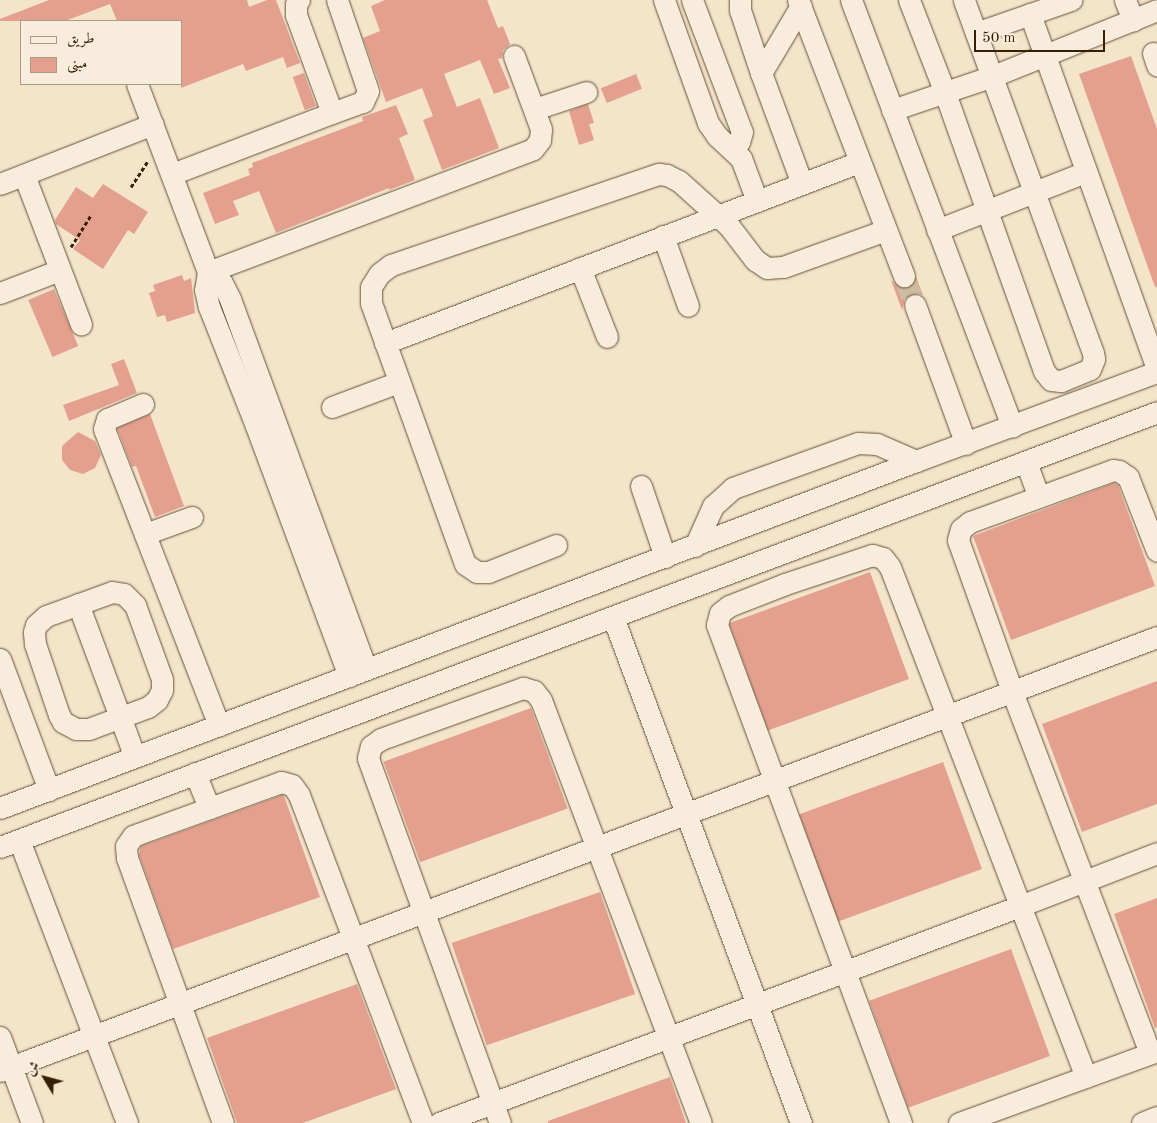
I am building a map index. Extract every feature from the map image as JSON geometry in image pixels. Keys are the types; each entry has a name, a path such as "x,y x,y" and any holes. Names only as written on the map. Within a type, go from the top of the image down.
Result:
{"lane":[{"path":"299,0 296,4 296,15 332,113"},
{"path":"172,174 363,102 368,91 337,0"},
{"path":"664,0 708,123 717,136 731,147 744,163 758,201"},
{"path":"692,0 742,132 739,142 731,147"},
{"path":"740,0 740,10 761,74 802,184"},
{"path":"851,0 1012,427"},
{"path":"909,0 945,93 1046,376 1050,380 1061,381 1086,371 1093,365 1093,353 964,0"},
{"path":"976,33 1071,0"},
{"path":"761,74 799,3"},
{"path":"799,3 904,276"},
{"path":"892,110 993,76 1044,56 1129,10 1157,10"},
{"path":"1030,14 1157,368"},
{"path":"679,41 704,32"},
{"path":"208,272 528,152 537,145 541,135 535,109 514,56"},
{"path":"137,85 208,272 205,290 208,307 264,422 357,673"},
{"path":"535,109 586,92"},
{"path":"0,184 153,124"},
{"path":"385,343 718,214 758,201 859,162"},
{"path":"937,230 1086,172"},
{"path":"556,545 488,572 477,572 466,564 371,304 371,288 379,274 391,265 659,174 679,181 718,214 755,260 767,268 774,269 886,230"},
{"path":"24,175 81,324"},
{"path":"663,236 688,306"},
{"path":"0,293 59,268"},
{"path":"580,268 607,338"},
{"path":"915,305 966,444"},
{"path":"0,808 916,461 1157,372"},
{"path":"332,407 399,382"},
{"path":"143,404 107,420 103,425 218,726"},
{"path":"127,1123 94,1036 9,843 1157,412"},
{"path":"695,546 713,506 733,488 858,443 877,444 916,461"},
{"path":"1026,462 1039,496"},
{"path":"959,1123 996,1117 1086,1077 1153,1052 1012,692 960,546 958,534 965,524 970,522 1107,472 1118,471 1128,477 1131,483 1157,551"},
{"path":"641,486 665,557"},
{"path":"145,534 192,517"},
{"path":"900,1123 717,625 724,609 785,584 866,556 872,555 883,558 890,567 1086,1077"},
{"path":"774,556 785,584"},
{"path":"112,592 124,594 135,605 162,679 162,690 153,704 120,718 83,730 69,726 59,715 35,644 34,632 40,620 46,616 112,592"},
{"path":"78,604 135,757"},
{"path":"613,616 684,814 801,1123"},
{"path":"6,1069 1157,637"},
{"path":"0,659 49,790"},
{"path":"446,679 457,711"},
{"path":"500,1123 370,763 369,752 371,746 380,739 523,688 529,688 538,695 701,1123"},
{"path":"195,773 209,808"},
{"path":"224,1123 128,858 126,846 133,836 281,782 296,789 423,1123"},
{"path":"439,1123 845,972 1157,853"},
{"path":"0,1037 6,1069 32,1123"},
{"path":"1142,1123 1157,1117"}],"path":[{"path":"59,268 92,214"}],"building":[{"path":"49,0 247,0 249,7 267,0 276,0 300,63 287,68 283,57 246,71 243,64 181,88 182,20 117,20 110,4 68,20 0,21 0,19"},
{"path":"385,0 487,0 498,28 503,26 510,44 503,50 502,58 498,59 510,88 494,94 480,60 444,74 457,107 480,98 499,148 442,170 423,120 433,116 422,88 386,102 363,38 380,31 371,6"},
{"path":"1131,56 1157,129 1157,287 1155,287 1079,74"},
{"path":"304,73 316,106 305,110 293,77"},
{"path":"636,74 642,89 607,103 601,88"},
{"path":"588,104 594,123 589,124 594,140 579,145 569,111"},
{"path":"396,105 408,134 399,138 415,180 389,190 389,188 276,233 259,191 233,201 239,215 215,224 203,193 250,175 248,169 253,167 252,163 363,121 362,117"},
{"path":"103,184 148,212 134,234 128,230 103,269 73,249 80,240 56,224 55,220 76,187 93,198"},
{"path":"182,275 184,281 191,278 195,313 167,322 165,315 157,317 149,293 155,291 153,285"},
{"path":"916,277 923,295 910,293 905,297 902,310 891,280 897,286 908,288 914,283"},
{"path":"54,289 78,346 52,357 28,300"},
{"path":"124,359 137,393 69,421 63,405 119,385 111,364"},
{"path":"150,414 184,506 155,517 136,466 132,467 117,428"},
{"path":"78,432 95,441 101,455 95,468 83,474 70,470 62,460 62,446"},
{"path":"1114,483 1118,485 1155,586 1011,640 973,536"},
{"path":"870,572 909,679 768,730 729,623"},
{"path":"1157,681 1157,804 1082,832 1042,724"},
{"path":"531,708 568,809 420,862 383,762"},
{"path":"943,762 982,869 838,921 799,814"},
{"path":"282,795 284,796 320,897 173,949 139,855 141,846"},
{"path":"600,892 635,994 487,1045 452,943"},
{"path":"1157,898 1157,1027 1155,1028 1114,914"},
{"path":"1011,949 1050,1056 908,1108 869,1001"},
{"path":"357,984 396,1089 303,1123 237,1123 207,1038"},
{"path":"670,1077 686,1123 548,1123 548,1121"}],"tunnel":[{"path":"904,276 915,305"}]}
